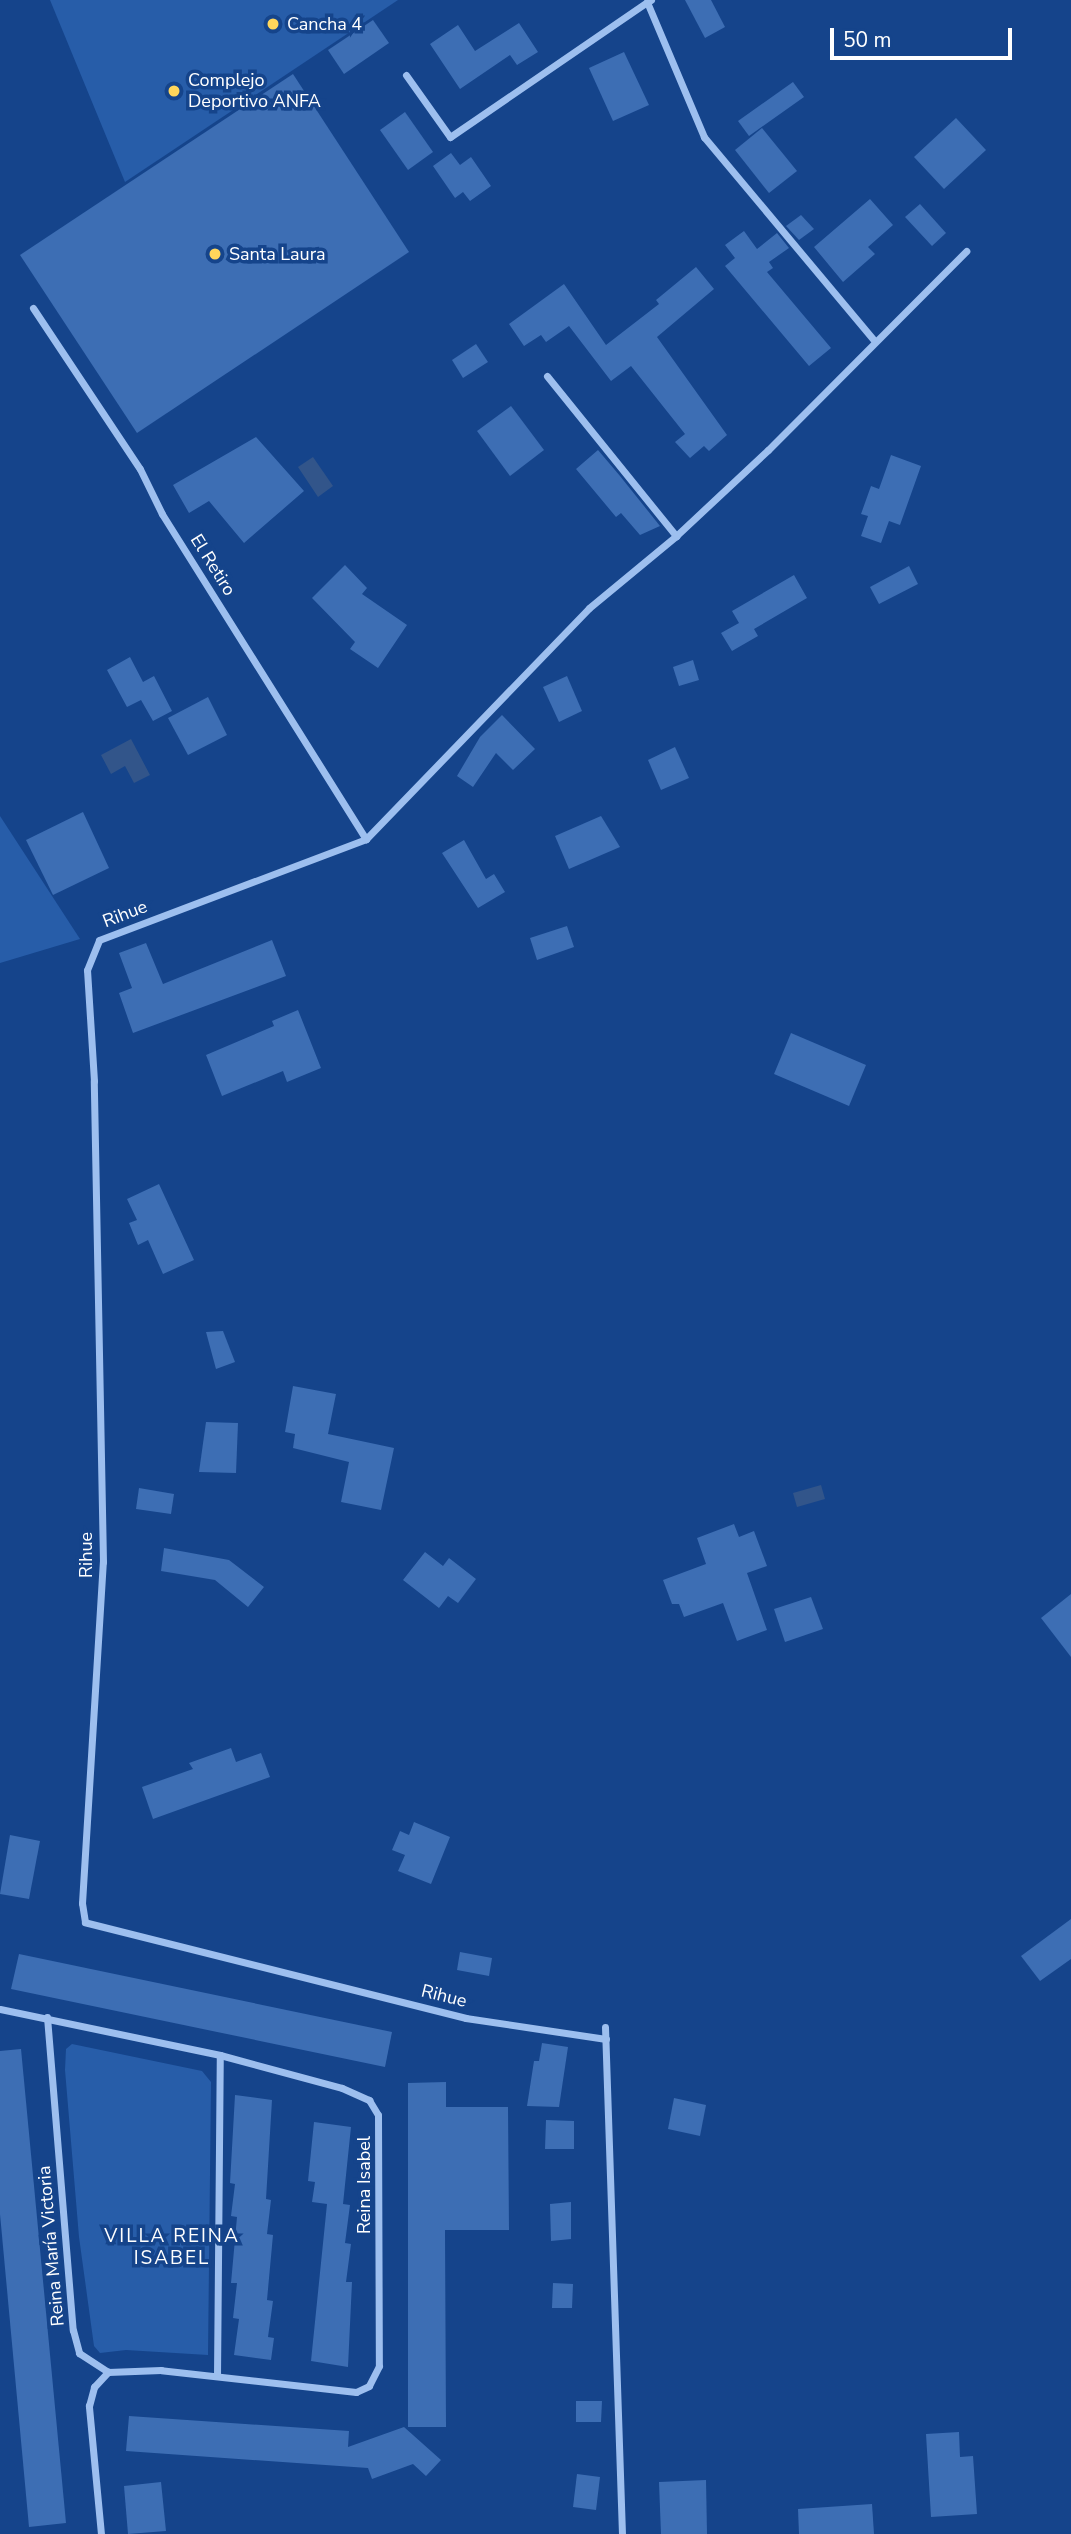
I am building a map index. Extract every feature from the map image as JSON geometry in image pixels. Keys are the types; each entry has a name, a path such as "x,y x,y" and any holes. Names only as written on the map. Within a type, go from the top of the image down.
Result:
{"street":[{"path":"406,75 450,137 649,1 704,137 874,340"},
{"path":"366,839 589,608 676,536 966,251"},
{"name":"El Retiro","path":"33,309 140,469 162,514 366,839"},
{"path":"547,376 676,536"},
{"name":"Rihue","path":"366,839 99,940 87,970 94,1081 103,1562 82,1903 85,1922 466,2018 606,2039"},
{"name":"Reina Isabel","path":"0,2009 220,2055 342,2088 369,2100 378,2115 379,2366 369,2386 356,2392 161,2370 108,2372"},
{"name":"Reina María Victoria","path":"47,2017 73,2330 79,2353 108,2372"},
{"path":"605,2027 622,2534"},
{"path":"217,2376 220,2055"},
{"path":"101,2534 89,2406 94,2387 108,2372"}],"shaded area":[{"name":"Complejo Deportivo ANFA","path":"50,0 398,0 125,182"},
{"path":"313,457 333,486 318,497 298,467"},
{"path":"131,739 150,775 134,783 125,766 111,774 101,755"},
{"path":"0,816 80,939 0,963"},
{"path":"821,1485 825,1499 797,1507 793,1493"},
{"path":"72,2044 202,2071 211,2082 208,2355 126,2350 100,2353 94,2346 79,2237 65,2070 66,2049"}],"building":[{"path":"685,0 711,0 725,27 705,38"},
{"path":"373,20 389,43 344,74 328,50"},
{"path":"519,23 538,52 517,65 510,55 460,89 430,44 458,25 475,51"},
{"path":"624,52 649,105 613,121 589,68"},
{"name":"Santa Laura","path":"293,74 409,252 137,433 20,255"},
{"path":"793,82 804,97 749,136 738,121"},
{"path":"405,112 433,152 408,170 380,130"},
{"path":"956,118 986,150 944,189 914,157"},
{"path":"762,128 797,171 769,193 735,150"},
{"path":"451,153 460,165 471,157 491,186 470,201 463,192 455,198 433,166"},
{"path":"870,199 893,225 868,247 875,254 843,282 814,247"},
{"path":"920,204 946,233 932,246 905,217"},
{"path":"801,215 814,229 799,240 786,226"},
{"path":"744,231 757,249 777,233 789,248 769,262 773,268 767,272 831,348 809,366 725,266 735,258 725,245"},
{"path":"696,267 714,289 657,337 727,435 709,451 704,446 690,458 675,442 685,434 631,366 611,381 569,326 546,342 541,335 524,346 509,324 564,284 606,345 659,304 656,300"},
{"path":"476,344 488,362 463,378 452,360"},
{"path":"511,406 544,450 510,476 477,431"},
{"path":"256,437 304,491 244,543 209,501 189,513 173,485"},
{"path":"598,450 660,526 640,535 621,513 616,517 576,469"},
{"path":"891,455 921,466 900,525 889,521 881,543 861,536 868,516 861,514 871,486 879,489"},
{"path":"345,565 367,588 362,594 407,625 378,668 350,649 355,642 312,598"},
{"path":"909,566 918,584 879,604 870,587"},
{"path":"794,575 807,598 754,629 758,636 732,651 721,633 739,623 732,611"},
{"path":"130,657 143,682 154,676 172,711 153,721 141,700 127,707 107,670"},
{"path":"693,660 699,680 679,686 673,667"},
{"path":"567,676 582,711 559,722 543,687"},
{"path":"208,697 227,735 188,755 168,718"},
{"path":"502,715 535,749 513,770 496,753 473,787 457,776 480,737"},
{"path":"675,747 689,778 661,790 648,760"},
{"path":"83,812 109,868 53,895 26,840"},
{"path":"601,816 620,847 569,869 555,836"},
{"path":"464,840 486,879 494,874 505,892 478,908 442,853"},
{"path":"567,926 574,947 537,960 530,938"},
{"path":"272,940 286,976 133,1033 119,993 132,988 119,953 146,943 163,984"},
{"path":"298,1010 321,1068 287,1082 283,1071 222,1096 206,1055 274,1026 272,1021"},
{"path":"791,1033 866,1065 849,1106 774,1074"},
{"path":"159,1184 194,1260 163,1274 148,1240 138,1245 129,1223 137,1220 127,1199"},
{"path":"223,1331 235,1362 216,1369 206,1332"},
{"path":"293,1386 336,1394 328,1434 394,1448 381,1510 341,1502 349,1462 293,1448 295,1434 285,1432"},
{"path":"206,1422 238,1423 236,1473 199,1472"},
{"path":"139,1488 174,1494 171,1514 136,1509"},
{"path":"734,1524 739,1537 754,1531 767,1566 747,1573 767,1630 737,1641 723,1603 684,1617 679,1604 672,1604 663,1580 706,1564 697,1538"},
{"path":"164,1548 229,1560 264,1587 248,1607 215,1580 161,1571"},
{"path":"425,1552 443,1566 449,1558 476,1579 458,1603 448,1596 439,1608 403,1580"},
{"path":"1071,1594 1071,1657 1041,1618"},
{"path":"811,1597 823,1629 785,1642 774,1609"},
{"path":"231,1748 236,1762 261,1753 270,1777 153,1819 142,1787 193,1769 189,1763"},
{"path":"414,1822 450,1837 431,1884 398,1871 405,1855 392,1850 400,1831 409,1835"},
{"path":"10,1835 40,1841 29,1899 0,1894"},
{"path":"1071,1919 1071,1959 1040,1981 1021,1956"},
{"path":"460,1952 492,1958 489,1976 457,1970"},
{"path":"19,1954 392,2032 385,2067 11,1989"},
{"path":"542,2043 568,2047 559,2107 527,2106 534,2061 539,2061"},
{"path":"21,2049 66,2523 29,2527 0,2214 0,2051"},
{"path":"446,2082 446,2107 508,2107 509,2230 445,2230 446,2427 408,2427 408,2083"},
{"path":"235,2095 272,2100 266,2199 271,2200 267,2234 273,2235 267,2300 273,2301 268,2337 274,2338 271,2360 234,2355 239,2319 233,2318 237,2283 231,2283 237,2217 231,2216 235,2184 230,2183"},
{"path":"674,2098 706,2105 700,2136 668,2129"},
{"path":"546,2120 574,2121 574,2149 545,2149"},
{"path":"314,2122 351,2127 343,2204 350,2205 345,2243 351,2244 346,2282 352,2282 348,2367 311,2361 327,2204 312,2202 315,2182 308,2181"},
{"path":"571,2202 571,2239 551,2241 550,2204"},
{"path":"553,2283 573,2284 572,2308 552,2308"},
{"path":"576,2401 602,2401 601,2422 576,2422"},
{"path":"129,2416 349,2431 348,2447 404,2427 441,2460 426,2476 413,2464 372,2479 368,2468 126,2451"},
{"path":"959,2432 960,2457 973,2456 977,2514 931,2517 926,2434"},
{"path":"577,2474 600,2477 596,2510 573,2507"},
{"path":"706,2480 707,2534 661,2534 659,2482"},
{"path":"161,2482 166,2531 128,2534 124,2486"},
{"path":"872,2504 874,2534 799,2534 798,2509"}],"place":[{"name":"Cancha 4","path":"273,24"},
{"name":"Complejo Deportivo ANFA","path":"174,91"},
{"name":"Santa Laura","path":"215,254"}],"district":[{"name":"VILLA REINA ISABEL","path":"172,2248"}]}
